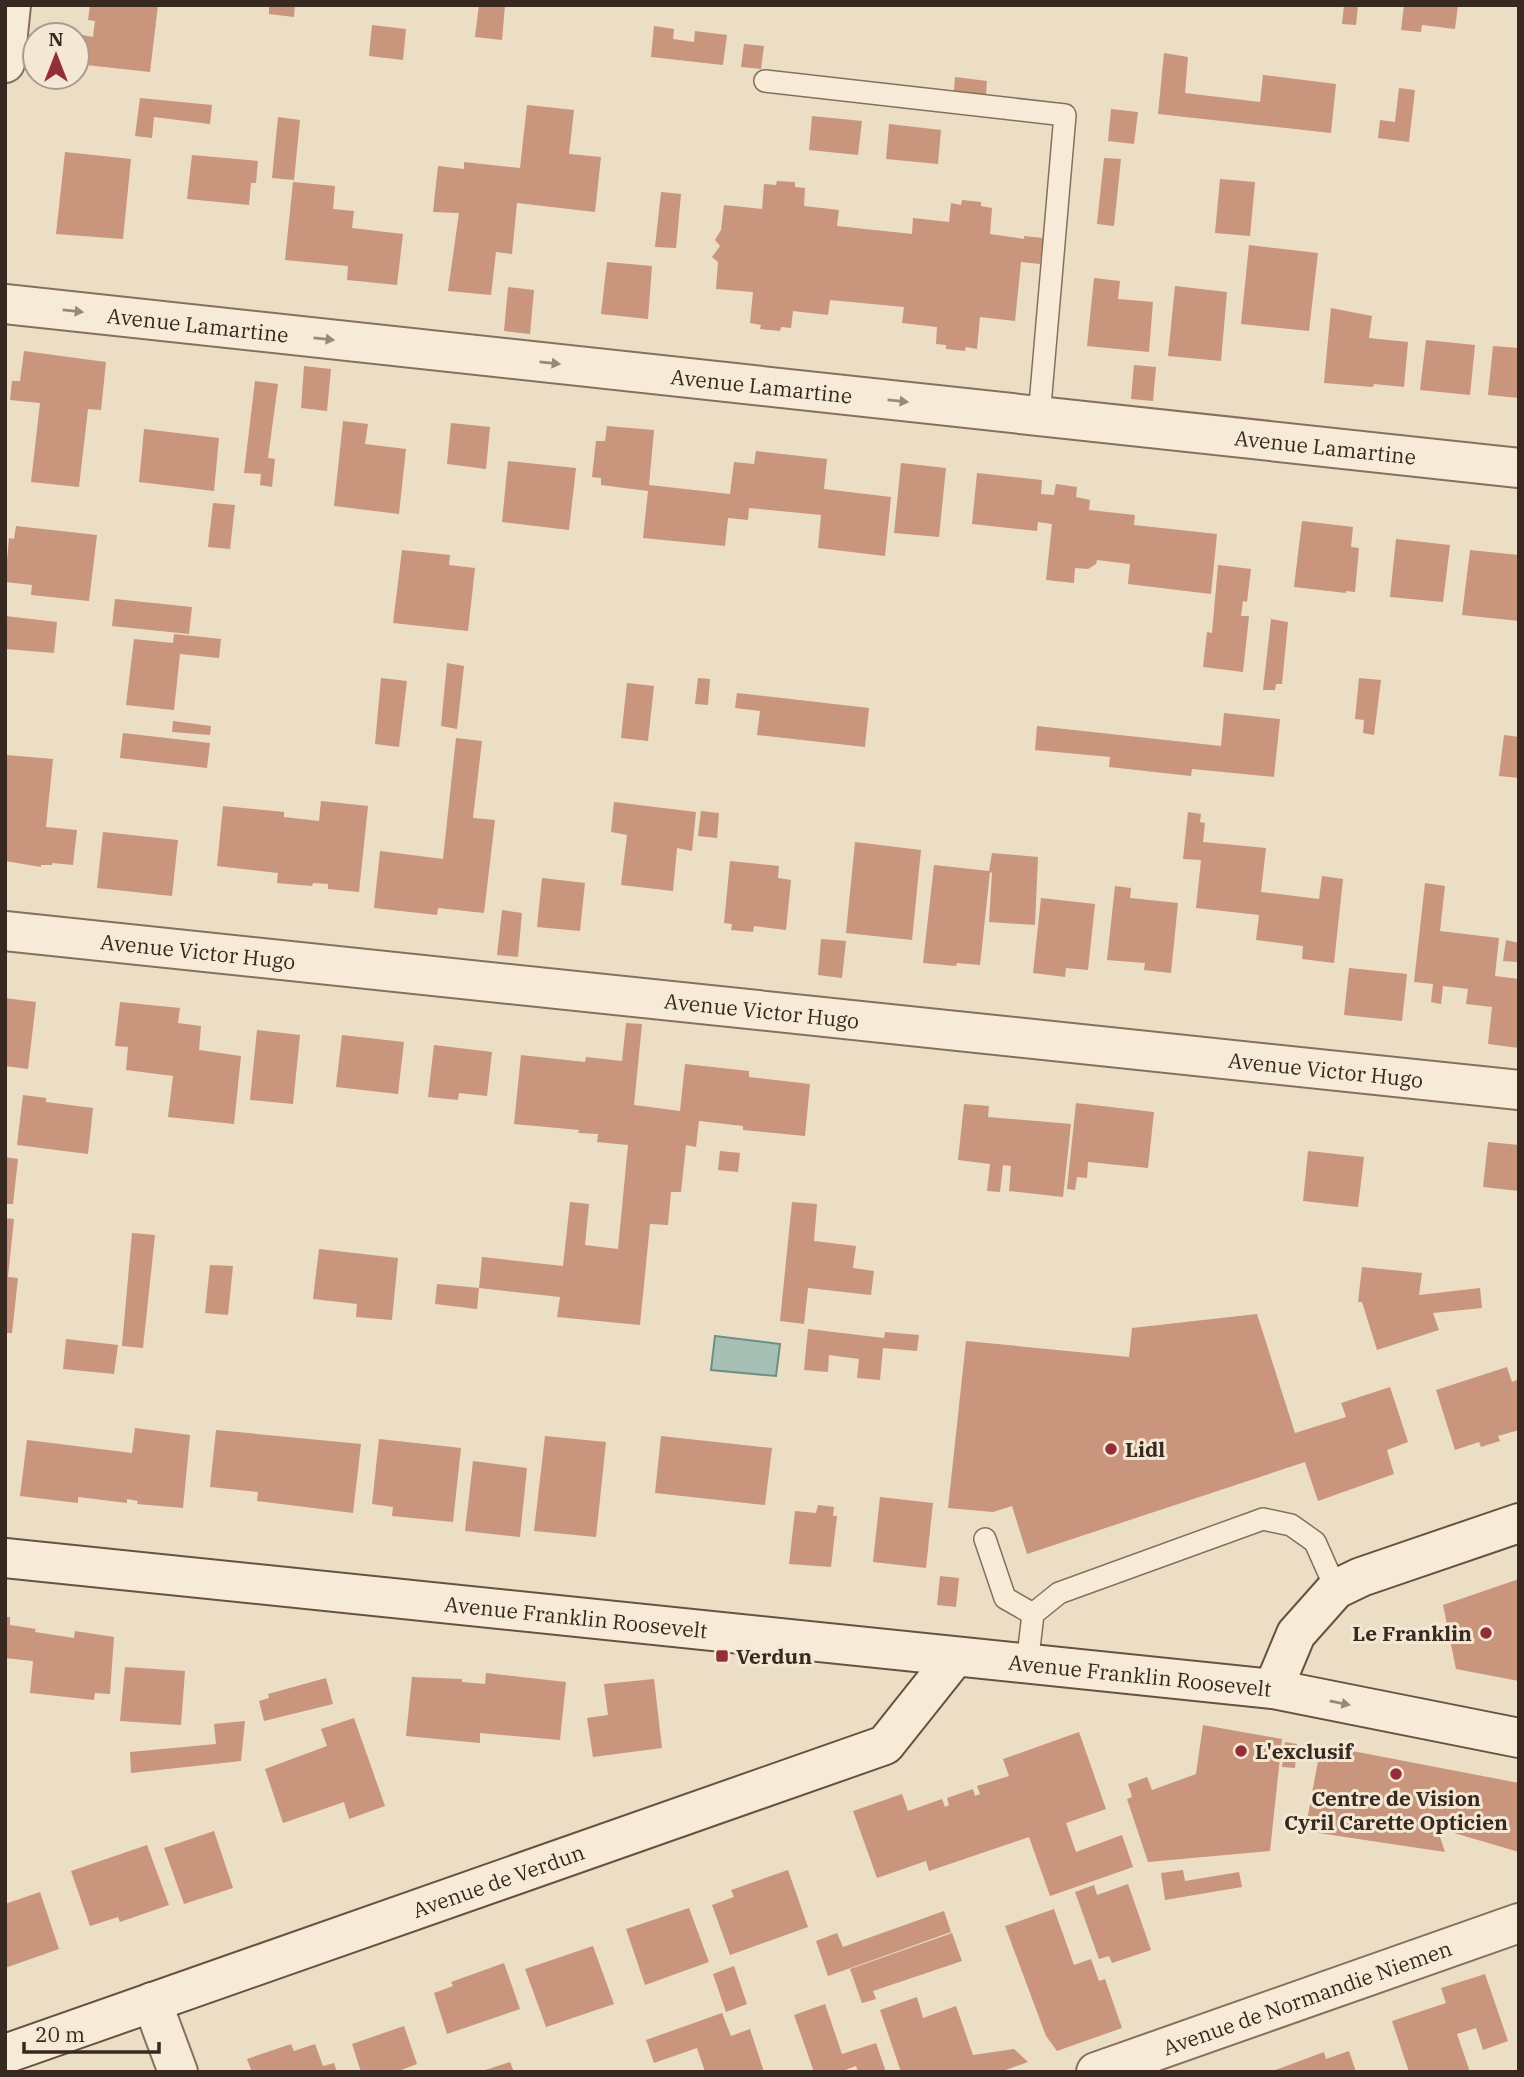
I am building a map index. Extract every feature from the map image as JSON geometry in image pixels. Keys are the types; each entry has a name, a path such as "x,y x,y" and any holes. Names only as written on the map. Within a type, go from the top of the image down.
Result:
{"street":[{"path":"5,63 11,5"},
{"name":"Avenue Lamartine","path":"5,304 1519,468"},
{"name":"Avenue Victor Hugo","path":"5,931 1519,1090"},
{"path":"1273,1689 1296,1634 1336,1589 1362,1577 1519,1523"},
{"name":"Avenue Franklin Roosevelt","path":"5,1558 1273,1689 1519,1738"},
{"name":"Avenue de Verdun","path":"5,2054 885,1745 955,1657"},
{"name":"Avenue de Normandie Niemen","path":"1096,2072 1519,1923"},
{"path":"152,2002 178,2072"}],"lane":[{"path":"765,81 1065,115 1039,416"},
{"path":"1027,1665 1033,1614 1059,1593 1263,1519 1292,1525 1315,1542 1336,1589"},
{"path":"985,1539 1005,1598 1033,1614"}],"shaded area":[{"path":"715,1336 780,1344 776,1376 711,1370"}],"building":[{"path":"90,5 158,5 150,72 91,66 91,37 95,21 88,20"},
{"path":"269,5 295,5 294,17 269,14"},
{"path":"479,5 505,5 502,40 475,37"},
{"path":"1344,5 1358,5 1356,25 1342,24"},
{"path":"1404,5 1458,5 1455,29 1422,25 1421,32 1401,30"},
{"path":"372,25 406,29 403,60 369,56"},
{"path":"654,26 674,29 673,39 694,42 695,31 727,35 723,65 651,57"},
{"path":"744,44 764,46 761,69 741,67"},
{"path":"1164,53 1188,57 1185,93 1260,102 1263,75 1336,84 1331,133 1158,114"},
{"path":"955,77 987,81 986,95 954,91"},
{"path":"1399,88 1415,90 1409,142 1378,138 1380,120 1395,122"},
{"path":"140,98 212,105 210,124 154,117 152,138 135,136"},
{"path":"527,105 574,110 569,154 601,157 595,212 517,203 512,254 496,252 491,295 448,291 459,213 433,212 438,166 464,169 464,162 520,168"},
{"path":"1111,109 1138,112 1134,144 1108,141"},
{"path":"812,116 862,121 858,155 809,150"},
{"path":"278,117 300,120 294,180 272,178"},
{"path":"889,124 941,130 938,164 886,159"},
{"path":"65,152 131,159 123,239 56,234"},
{"path":"192,155 258,161 256,183 251,183 249,205 187,199"},
{"path":"1104,158 1121,159 1114,226 1097,224"},
{"path":"1220,179 1255,182 1250,236 1215,233"},
{"path":"777,181 795,182 795,187 805,188 804,206 839,210 837,226 912,234 913,218 949,222 951,203 961,205 962,200 981,202 981,206 992,208 990,234 1024,239 1024,236 1043,238 1040,264 1021,262 1015,321 980,317 977,349 966,347 965,351 946,349 946,345 936,344 937,327 902,323 904,307 830,300 828,315 793,311 791,328 781,327 780,331 760,329 761,325 750,323 753,292 716,289 718,262 712,257 720,246 715,240 721,230 724,205 762,209 764,184 776,185"},
{"path":"293,182 335,186 333,209 354,211 352,228 403,234 397,285 347,280 348,266 285,260"},
{"path":"661,192 681,194 676,248 655,247"},
{"path":"1249,245 1318,253 1309,331 1241,324"},
{"path":"607,262 652,266 648,319 601,314"},
{"path":"1094,278 1120,281 1118,299 1153,302 1149,352 1087,346"},
{"path":"1175,286 1227,292 1221,361 1168,356"},
{"path":"508,287 534,290 530,334 504,331"},
{"path":"1331,308 1372,316 1369,338 1408,342 1404,387 1324,383"},
{"path":"1426,340 1475,345 1470,395 1420,390"},
{"path":"1493,346 1519,348 1519,398 1488,395"},
{"path":"24,351 106,362 101,410 88,409 79,487 31,482 40,403 10,400 12,381 20,381"},
{"path":"1134,365 1156,367 1153,401 1131,399"},
{"path":"304,366 331,369 327,411 301,408"},
{"path":"255,381 278,384 268,458 275,459 272,487 260,485 261,474 244,473"},
{"path":"343,421 368,424 365,444 406,449 399,514 334,506"},
{"path":"451,423 490,427 486,469 447,464"},
{"path":"607,426 654,430 649,485 730,494 734,462 754,464 756,451 827,459 824,489 891,497 885,556 818,548 821,515 749,508 748,520 728,518 725,546 643,538 648,491 601,485 601,478 592,477 596,441 605,441"},
{"path":"144,429 219,438 214,491 139,482"},
{"path":"508,461 576,468 569,530 502,522"},
{"path":"901,463 946,468 939,537 894,533"},
{"path":"977,473 1042,480 1041,494 1054,495 1056,484 1077,487 1076,497 1090,500 1089,510 1135,515 1134,525 1217,534 1211,594 1128,584 1130,564 1097,560 1096,564 1088,569 1075,568 1074,583 1046,580 1052,524 1038,522 1037,531 972,524"},
{"path":"213,503 235,505 230,549 208,547"},
{"path":"1302,521 1353,527 1351,547 1359,548 1355,592 1294,587"},
{"path":"16,526 97,535 89,601 31,595 32,585 5,582 9,538 14,539"},
{"path":"1396,539 1450,545 1443,602 1390,597"},
{"path":"402,550 450,555 449,565 475,568 468,631 393,623"},
{"path":"1470,550 1519,555 1519,621 1462,615"},
{"path":"1218,565 1251,569 1247,602 1243,601 1241,616 1249,616 1243,672 1203,667 1207,632 1212,633"},
{"path":"115,599 192,607 189,634 112,626"},
{"path":"5,616 57,622 54,653 5,649"},
{"path":"1271,619 1288,622 1282,684 1276,684 1275,690 1263,690"},
{"path":"174,634 221,639 219,658 180,654 174,710 126,705 134,639 173,643"},
{"path":"447,663 464,666 457,729 441,726"},
{"path":"381,678 407,681 399,747 375,744"},
{"path":"698,678 710,679 708,705 695,704"},
{"path":"1359,678 1381,680 1374,735 1363,733 1364,720 1355,719"},
{"path":"627,683 654,686 648,741 621,738"},
{"path":"737,693 869,708 865,747 757,735 760,711 735,708"},
{"path":"1224,713 1280,719 1274,777 1192,769 1191,776 1109,767 1110,757 1035,750 1037,726 1221,746"},
{"path":"173,721 211,726 210,735 172,732"},
{"path":"123,733 210,743 207,768 120,758"},
{"path":"1504,735 1519,737 1519,778 1499,776"},
{"path":"456,738 482,741 473,818 495,820 484,913 438,908 437,915 374,908 380,851 443,859"},
{"path":"6,755 53,759 46,827 77,830 73,865 52,863 41,867 5,861"},
{"path":"321,801 368,806 359,892 328,889 328,884 313,883 312,886 277,883 278,873 217,866 223,806 284,812 284,817 319,821"},
{"path":"614,802 696,812 692,851 677,848 673,891 621,885 627,835 611,832"},
{"path":"701,811 719,813 717,838 698,836"},
{"path":"1188,812 1201,814 1200,822 1205,823 1203,842 1266,848 1261,892 1319,899 1322,876 1343,879 1334,963 1302,959 1303,946 1256,940 1259,915 1196,908 1201,860 1183,859"},
{"path":"103,832 178,840 172,896 97,888"},
{"path":"855,842 921,850 912,940 846,933"},
{"path":"992,853 1038,857 1035,925 989,922 990,872 980,965 923,963 934,865 989,871"},
{"path":"730,861 779,866 778,878 791,880 786,930 754,926 753,932 731,930 732,924 724,923"},
{"path":"542,878 585,883 580,931 537,927"},
{"path":"1425,883 1445,886 1440,931 1499,938 1495,976 1519,979 1519,1048 1488,1044 1492,1007 1466,1004 1468,989 1443,986 1441,1004 1431,1002 1433,984 1414,982"},
{"path":"1115,886 1131,888 1130,898 1178,903 1171,973 1144,970 1145,963 1107,960"},
{"path":"1041,898 1095,904 1088,970 1066,968 1065,977 1033,973"},
{"path":"502,910 522,913 518,957 497,955"},
{"path":"821,939 846,941 842,978 818,975"},
{"path":"1506,940 1519,943 1517,962 1503,961"},
{"path":"1349,968 1407,974 1402,1021 1344,1015"},
{"path":"5,998 36,1002 28,1069 5,1066"},
{"path":"120,1002 180,1008 178,1023 201,1026 199,1050 241,1056 234,1124 168,1117 173,1076 126,1070 128,1047 115,1046"},
{"path":"626,1023 642,1024 634,1105 680,1111 685,1064 749,1071 749,1077 810,1084 805,1136 743,1130 743,1126 699,1121 696,1147 686,1145 681,1192 671,1192 668,1225 650,1224 640,1325 557,1317 560,1297 479,1288 482,1257 563,1266 570,1202 589,1204 585,1245 618,1249 628,1145 597,1142 598,1134 578,1133 579,1130 514,1124 521,1055 585,1062 586,1057 622,1061"},
{"path":"257,1030 300,1035 293,1104 250,1100"},
{"path":"342,1035 404,1042 398,1094 336,1087"},
{"path":"434,1045 492,1052 487,1096 459,1093 458,1100 428,1097"},
{"path":"23,1095 46,1098 46,1102 93,1108 88,1154 17,1145"},
{"path":"1076,1103 1154,1112 1148,1168 1088,1162 1087,1178 1077,1177 1075,1190 1067,1189"},
{"path":"964,1104 989,1106 988,1117 1071,1124 1063,1197 1009,1191 1011,1166 1003,1165 1000,1192 987,1191 990,1164 958,1160"},
{"path":"1488,1142 1519,1145 1519,1191 1483,1187"},
{"path":"720,1151 740,1153 738,1172 718,1170"},
{"path":"1308,1151 1364,1157 1358,1207 1303,1201"},
{"path":"5,1157 18,1159 13,1204 5,1204"},
{"path":"792,1202 817,1204 814,1241 856,1246 853,1268 874,1271 871,1295 808,1288 804,1324 780,1321"},
{"path":"5,1218 14,1219 8,1277 18,1278 12,1333 5,1333"},
{"path":"132,1233 155,1235 143,1348 122,1346"},
{"path":"319,1249 398,1258 392,1320 356,1317 357,1304 313,1299"},
{"path":"210,1265 233,1266 228,1315 205,1313"},
{"path":"1362,1267 1422,1273 1419,1295 1480,1288 1482,1308 1433,1313 1439,1330 1377,1350 1362,1302 1358,1302"},
{"path":"437,1284 479,1288 477,1309 435,1304"},
{"path":"1257,1314 1295,1433 1346,1417 1341,1403 1390,1387 1408,1442 1387,1450 1394,1474 1318,1501 1305,1462 1027,1554 1012,1506 993,1512 948,1508 966,1341 1129,1357 1132,1328"},
{"path":"808,1329 884,1338 885,1332 919,1335 917,1351 883,1348 880,1380 857,1378 859,1359 829,1355 828,1372 804,1370"},
{"path":"66,1339 118,1345 114,1374 63,1369"},
{"path":"1507,1367 1512,1382 1519,1379 1519,1430 1498,1436 1500,1441 1481,1447 1479,1442 1455,1450 1436,1390"},
{"path":"135,1428 190,1435 183,1508 137,1504 138,1501 127,1499 127,1503 78,1497 78,1503 20,1496 27,1440 132,1453"},
{"path":"216,1430 361,1444 353,1513 257,1501 258,1492 210,1487"},
{"path":"545,1436 606,1442 596,1537 534,1531"},
{"path":"661,1436 772,1448 765,1505 655,1493"},
{"path":"379,1439 461,1448 453,1522 392,1516 393,1507 372,1504"},
{"path":"473,1461 527,1468 520,1537 465,1531"},
{"path":"880,1497 933,1503 926,1568 873,1562"},
{"path":"818,1505 834,1507 833,1516 837,1516 831,1567 789,1564 795,1511 816,1513"},
{"path":"940,1576 959,1578 956,1607 937,1605"},
{"path":"1519,1579 1519,1681 1456,1669 1443,1605"},
{"path":"5,1617 10,1617 10,1625 36,1629 35,1632 74,1638 75,1631 114,1637 110,1694 95,1693 94,1700 30,1693 33,1661 5,1658"},
{"path":"125,1667 185,1671 181,1725 120,1721"},
{"path":"486,1673 566,1682 560,1740 480,1733 480,1743 406,1736 412,1677 462,1679 462,1682 485,1684"},
{"path":"326,1678 333,1704 264,1721 259,1701 269,1698 268,1694"},
{"path":"654,1679 662,1748 593,1757 587,1718 608,1715 604,1684"},
{"path":"354,1718 385,1806 349,1819 344,1802 283,1823 265,1769 327,1746 321,1729"},
{"path":"245,1721 241,1761 131,1773 130,1752 216,1744 214,1724"},
{"path":"1203,1725 1282,1739 1270,1851 1148,1862 1127,1799 1132,1797 1128,1784 1147,1777 1152,1790 1196,1774"},
{"path":"1079,1732 1106,1809 1066,1823 1076,1852 1122,1835 1133,1867 1050,1896 1029,1837 929,1871 926,1861 877,1878 853,1811 902,1794 908,1811 942,1799 945,1807 949,1805 947,1798 973,1789 975,1796 980,1794 977,1786 1009,1776 1003,1759"},
{"path":"1285,1742 1297,1744 1295,1768 1282,1767"},
{"path":"1321,1745 1519,1783 1519,1852 1437,1828 1445,1852 1305,1831"},
{"path":"214,1831 233,1888 184,1904 164,1848"},
{"path":"147,1845 169,1905 120,1922 118,1917 90,1926 71,1871"},
{"path":"788,1870 808,1927 730,1955 712,1905 734,1897 731,1890"},
{"path":"1183,1870 1185,1881 1239,1872 1242,1887 1165,1900 1161,1873"},
{"path":"1128,1884 1151,1950 1112,1963 1109,1956 1099,1959 1075,1892 1094,1885 1097,1895"},
{"path":"40,1892 59,1949 5,1968 5,1904"},
{"path":"689,1908 709,1962 645,1985 626,1929"},
{"path":"1054,1909 1074,1965 1091,1959 1099,1981 1105,1979 1122,2028 1057,2051 1046,2036 1005,1926"},
{"path":"944,1911 951,1932 828,1976 816,1941 837,1933 843,1947"},
{"path":"952,1933 962,1961 873,1991 876,1999 862,2003 850,1969"},
{"path":"593,1946 614,2004 546,2027 525,1969"},
{"path":"504,1963 520,2009 447,2034 434,1993 453,1986 451,1982"},
{"path":"734,1966 747,2004 726,2012 713,1974"},
{"path":"1485,1974 1508,2041 1483,2050 1476,2028 1457,2034 1470,2072 1409,2072 1392,2021 1446,2003 1441,1988"},
{"path":"917,1997 923,2018 956,2006 973,2055 1014,2049 1028,2062 1000,2072 901,2072 880,2010"},
{"path":"825,2004 842,2054 876,2043 886,2072 858,2072 856,2066 840,2072 814,2072 794,2015"},
{"path":"722,2013 731,2036 750,2029 764,2072 705,2072 697,2048 654,2063 646,2040"},
{"path":"404,2026 417,2064 396,2072 361,2072 352,2044"},
{"path":"291,2044 294,2051 315,2044 323,2066 334,2063 337,2072 252,2072 247,2059"},
{"path":"1349,2051 1356,2072 1270,2072 1324,2052 1326,2059"},
{"path":"510,2062 514,2072 482,2072 482,2071"}],"place":[{"name":"Lidl","path":"1111,1449"},
{"name":"Le Franklin","path":"1486,1633"},
{"name":"Verdun","path":"722,1656"},
{"name":"L'exclusif","path":"1241,1751"},
{"name":"Centre de Vision Cyril Carette Opticien","path":"1396,1774"}]}
